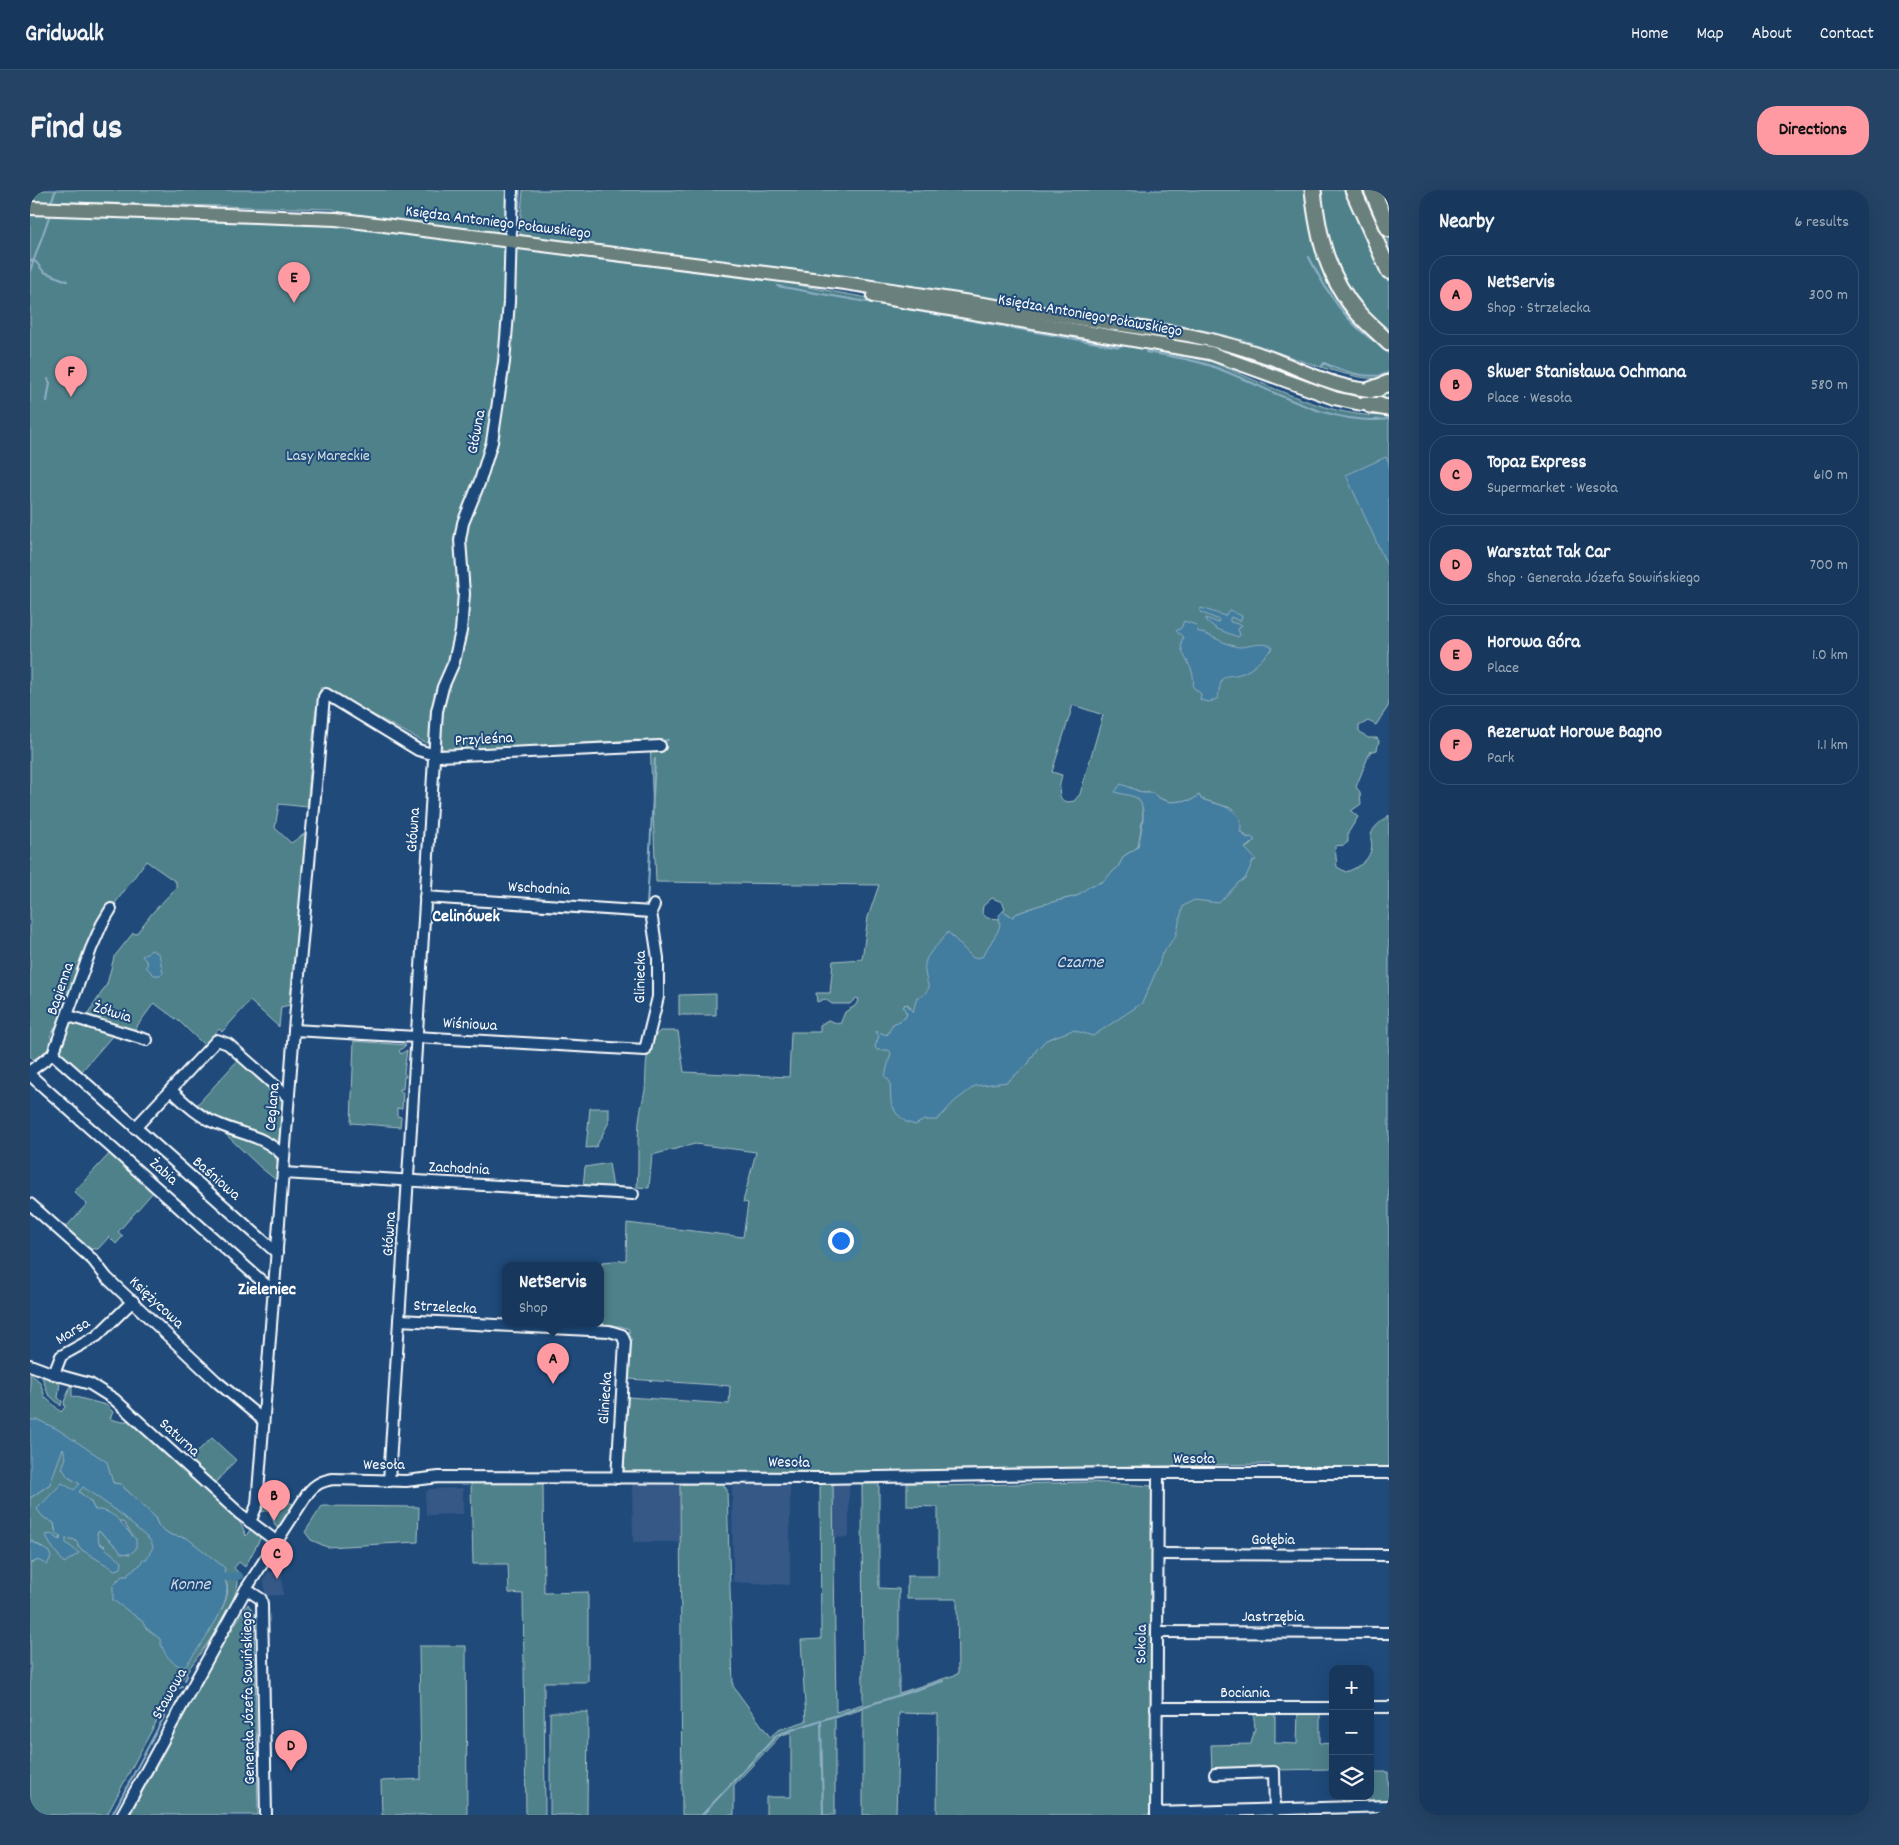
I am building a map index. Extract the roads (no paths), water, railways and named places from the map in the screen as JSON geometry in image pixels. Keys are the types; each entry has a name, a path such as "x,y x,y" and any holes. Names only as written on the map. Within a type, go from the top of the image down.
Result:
{"highway":[{"path":"1313,190 1322,250 1332,272 1353,307 1386,338"},
{"path":"1353,190 1389,271"},
{"path":"1372,190 1389,229"},
{"path":"1389,383 1370,398 1389,408"}],"main road":[{"name":"Księdza Antoniego Poławskiego","path":"30,208 336,219 920,294 975,304 1188,334 1239,347 1389,404"},
{"name":"Księdza Antoniego Poławskiego","path":"1370,398 1389,389"}],"street":[{"name":"Główna","path":"389,1481 434,755 440,700 454,662 461,631 464,594 460,540 463,523 480,481 492,442 504,362 509,302 509,241 512,190"},
{"name":"Przyleśna","path":"326,694 418,750 434,755 447,756 660,746"},
{"name":"Ceglana","path":"250,1522 257,1505 278,1253 288,1098 321,706 326,694"},
{"name":"Wschodnia","path":"425,897 652,908"},
{"name":"Gliniecka","path":"645,1050 658,997 658,958 652,908"},
{"name":"Bagienna","path":"53,1054 91,949 111,909"},
{"name":"Żółwia","path":"68,1016 147,1040"},
{"name":"Wiśniowa","path":"294,1030 645,1050"},
{"path":"135,1128 215,1042 222,1040 288,1098"},
{"path":"30,1071 53,1054"},
{"name":"Baśniowa","path":"53,1054 278,1253"},
{"name":"Żabia","path":"30,1075 274,1292"},
{"path":"171,1090 200,1115 218,1124 261,1138 284,1156"},
{"name":"Zachodnia","path":"283,1173 633,1194"},
{"name":"Księżycowa","path":"30,1204 93,1260 107,1278 216,1380 263,1420"},
{"name":"Marsa","path":"54,1374 59,1360 65,1352 97,1336 133,1301"},
{"name":"Strzelecka","path":"399,1320 502,1325"},
{"name":"Strzelecka","path":"533,1327 609,1331"},
{"name":"Gliniecka","path":"609,1331 622,1335 625,1342 617,1478"},
{"path":"30,1365 54,1374"},
{"name":"Saturna","path":"54,1374 83,1382 114,1398 250,1522 276,1541"},
{"name":"Wesoła","path":"246,1589 308,1494 317,1484 334,1479 389,1481 439,1477 820,1478 1158,1474 1389,1474"},
{"name":"Sokola","path":"1156,1814 1158,1474"},
{"name":"Gołębia","path":"1158,1554 1389,1554"},
{"name":"Stawowa","path":"122,1815 246,1589"},
{"name":"Generała Józefa Sowińskiego","path":"246,1589 261,1599 262,1604 266,1815"},
{"name":"Jastrzębia","path":"1157,1632 1389,1633"},
{"path":"1374,1707 1389,1707"},
{"name":"Bociania","path":"1156,1708 1329,1708"},
{"path":"1215,1774 1274,1772 1275,1810"},
{"path":"1156,1814 1389,1806"}],"water":[{"path":"1386,457 1389,463 1389,570 1346,475"},
{"path":"1201,608 1225,616 1229,610 1242,616 1240,621 1230,618 1230,622 1242,625 1238,629 1240,635 1238,637 1217,629 1206,621 1206,618 1218,623 1219,620 1200,612"},
{"path":"1184,621 1196,625 1197,631 1225,643 1239,647 1266,644 1273,648 1251,669 1223,678 1218,698 1210,702 1200,700 1201,694 1193,687 1192,672 1182,649 1183,637 1176,631 1181,628"},
{"name":"Czarne","path":"1121,784 1143,793 1152,793 1161,799 1171,802 1192,800 1199,795 1201,799 1230,809 1239,818 1241,824 1240,832 1247,838 1251,837 1255,840 1245,848 1256,860 1253,861 1245,879 1239,882 1219,903 1194,900 1183,906 1176,935 1161,956 1159,965 1142,1003 1093,1036 1073,1030 1046,1040 1037,1049 1028,1064 1007,1082 975,1086 955,1101 937,1120 924,1120 915,1125 906,1122 896,1113 891,1102 890,1082 885,1076 891,1053 889,1050 877,1050 875,1047 879,1036 875,1031 887,1035 893,1024 905,1018 907,1014 903,1007 906,1004 913,1012 917,997 923,996 929,988 925,962 948,932 973,958 982,957 998,931 1000,924 999,915 1003,911 1013,917 1037,906 1077,896 1090,886 1102,882 1118,867 1124,856 1138,847 1143,820 1142,806 1135,797 1115,792"},
{"path":"152,950 159,954 163,973 160,975 154,975 146,967 148,963 142,956"},
{"name":"Konne","path":"30,1420 38,1420 57,1429 107,1462 113,1483 120,1484 154,1516 159,1527 171,1535 187,1538 225,1568 226,1599 214,1624 185,1667 176,1664 168,1658 160,1639 146,1628 142,1621 113,1600 113,1586 122,1576 128,1576 128,1573 140,1565 143,1559 146,1560 153,1547 151,1541 117,1511 83,1487 79,1492 90,1501 95,1510 114,1516 136,1539 136,1549 130,1554 121,1553 99,1531 97,1533 99,1543 122,1562 121,1568 115,1570 82,1550 75,1540 66,1538 66,1543 79,1553 64,1563 50,1544 46,1535 51,1534 60,1540 61,1536 56,1533 54,1523 43,1517 37,1509 62,1483 74,1490 80,1484 68,1477 62,1468 66,1458 63,1448 50,1484 30,1498"},
{"path":"30,1540 49,1552 51,1557 47,1565 38,1560 30,1564"}],"waterway":[{"path":"50,204 56,190"},
{"path":"519,210 520,190"},
{"path":"30,271 49,217"},
{"path":"1309,257 1345,315 1389,354"},
{"path":"30,260 36,262 44,272 67,281"},
{"path":"777,286 1119,347"},
{"path":"1146,352 1206,364 1321,411 1366,420 1389,419"},
{"path":"1322,366 1324,363 1347,372 1374,376 1389,372"},
{"path":"47,401 50,383 48,379"},
{"path":"332,692 423,745"},
{"path":"663,741 668,740"},
{"path":"647,905 655,759"},
{"path":"226,1577 239,1576"},
{"path":"184,1668 187,1676 185,1680"},
{"path":"822,1720 943,1681"},
{"path":"112,1815 174,1698"},
{"path":"702,1815 777,1735 821,1720 823,1815"}],"place":[{"name":"Horowa Góra","path":"294,303"},
{"name":"Rezerwat Horowe Bagno","path":"71,397"},
{"name":"NetServis","path":"553,1384"},
{"name":"Skwer Stanisława Ochmana","path":"274,1521"},
{"name":"Topaz Express","path":"277,1579"},
{"name":"Warsztat Tak Car","path":"291,1771"}],"district":[{"name":"Celinówek","path":"466,917"},
{"name":"Zieleniec","path":"267,1290"}],"park label":[{"name":"Lasy Mareckie","path":"328,456"}]}
